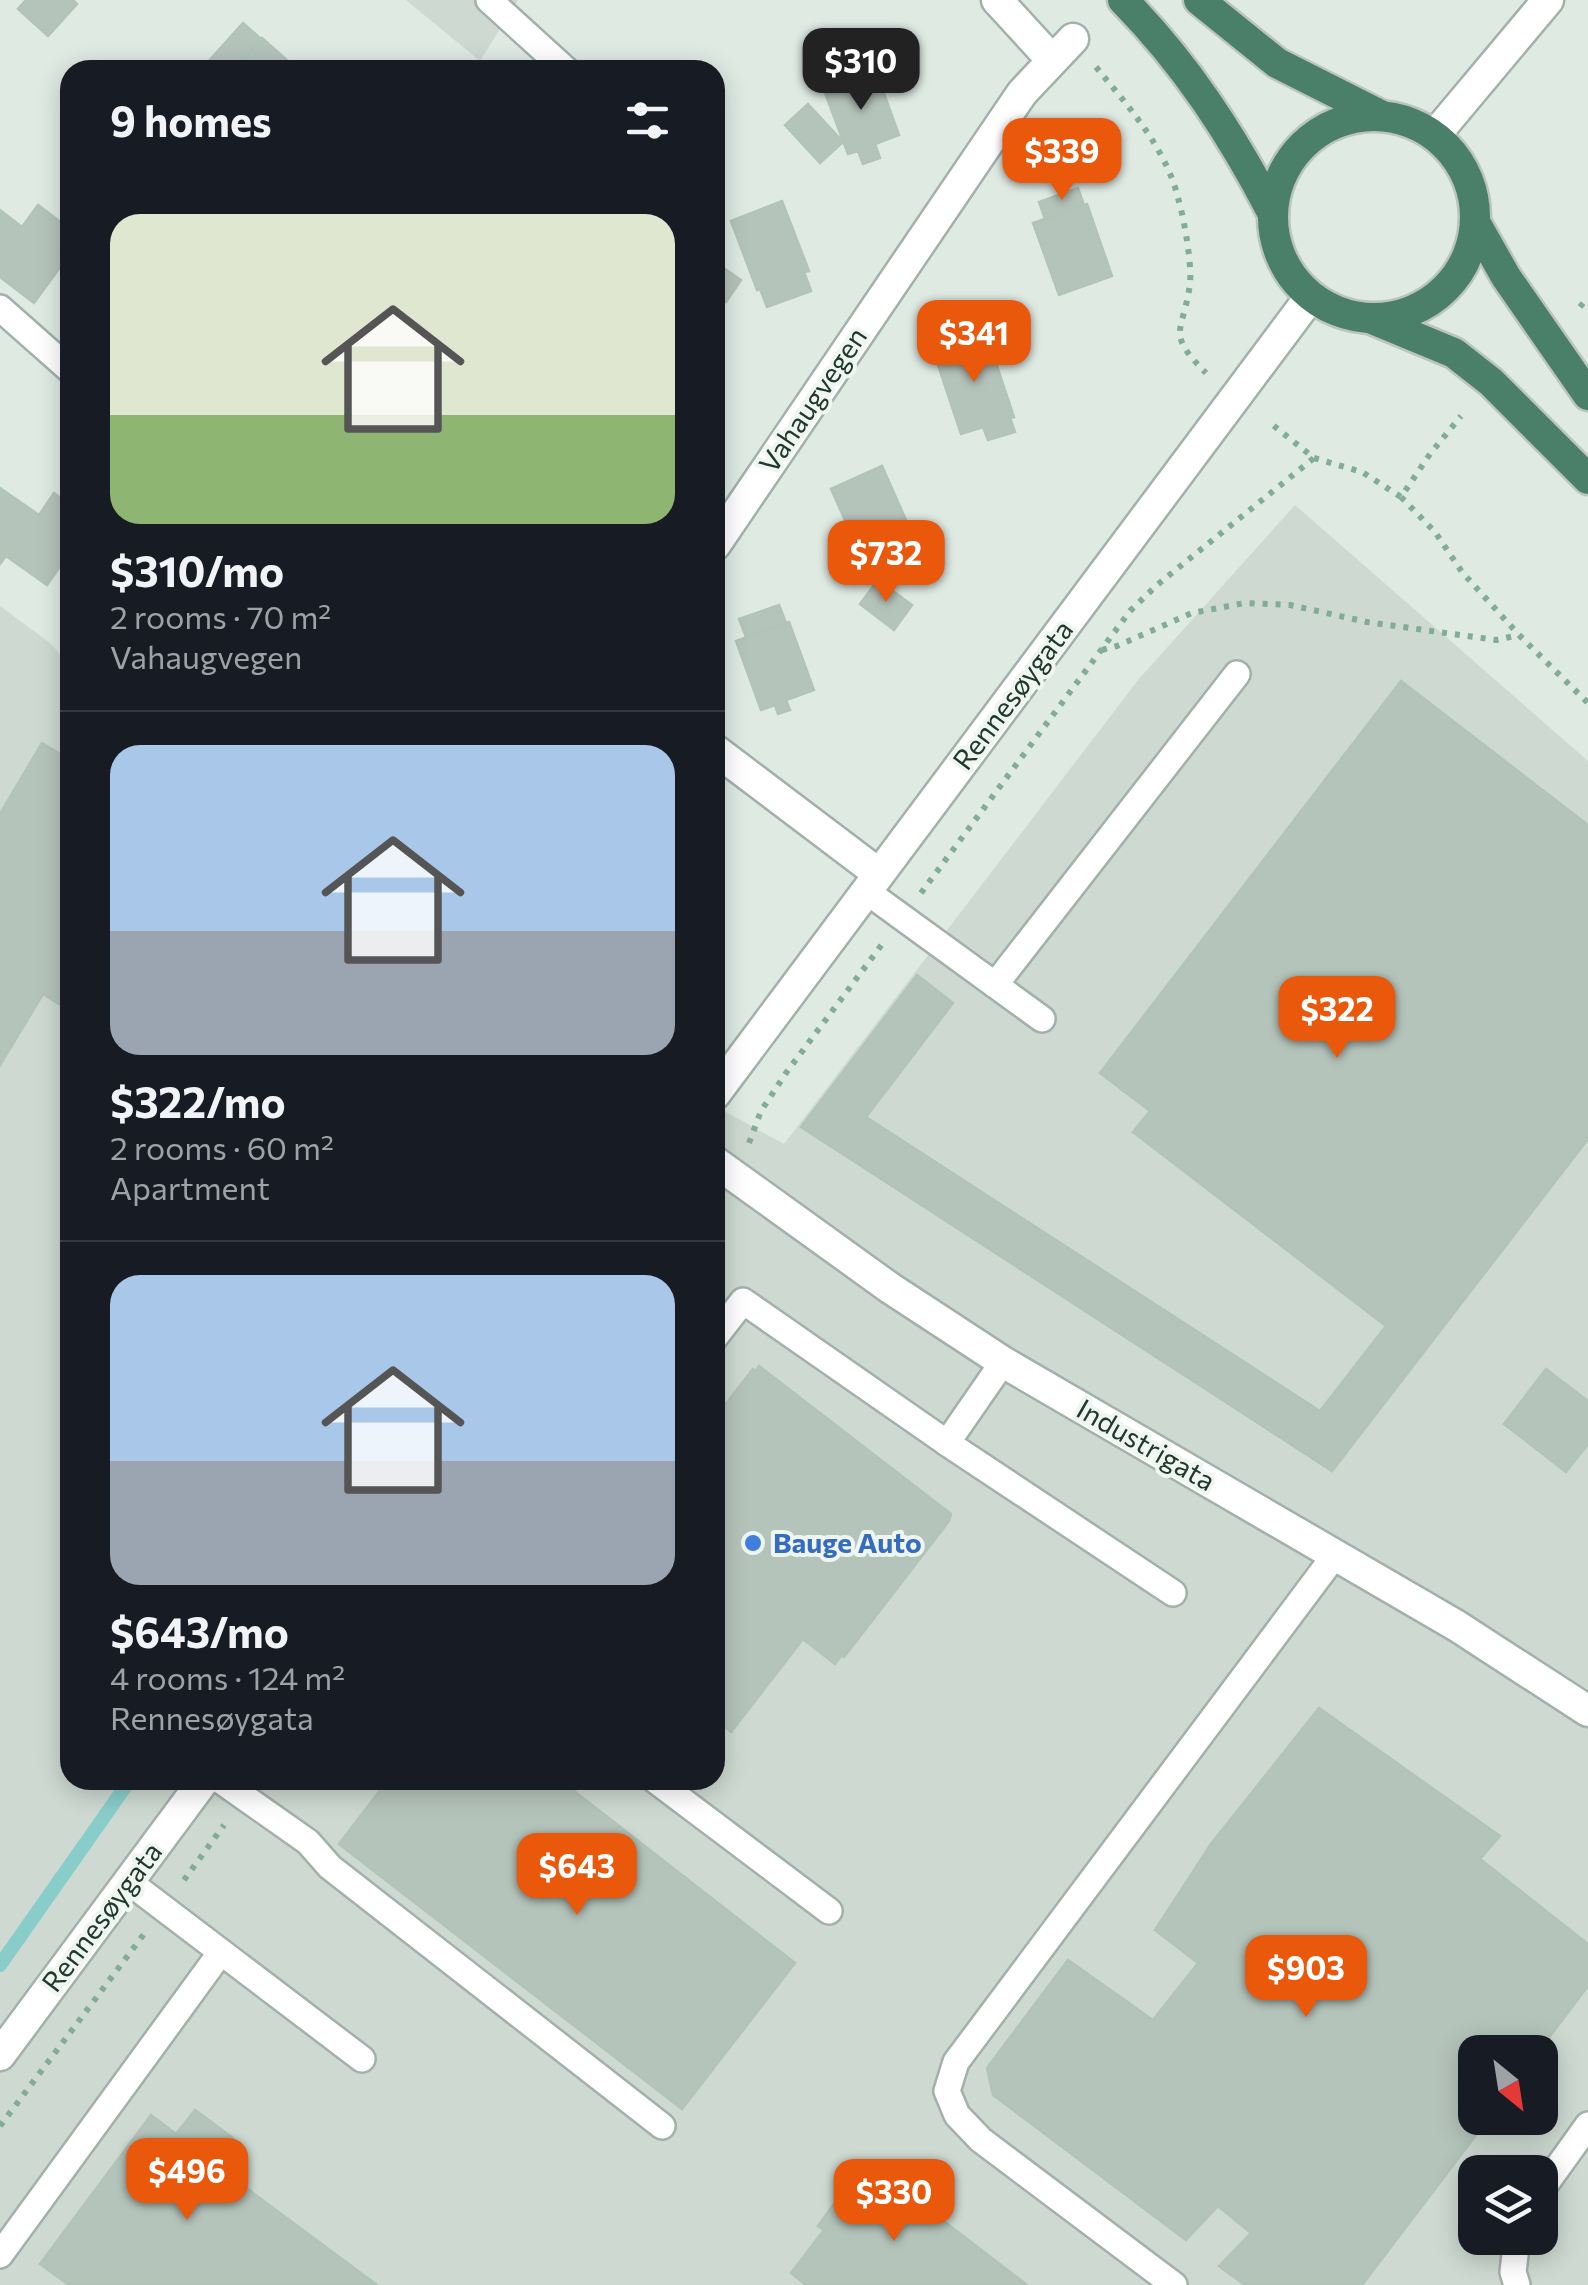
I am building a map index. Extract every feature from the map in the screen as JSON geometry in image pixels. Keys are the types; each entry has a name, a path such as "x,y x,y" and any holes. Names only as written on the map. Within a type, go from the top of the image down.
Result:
{"highway":[{"path":"1123,0 1184,67 1239,149 1273,214"},
{"path":"1200,0 1276,63 1382,116"},
{"path":"1588,395 1506,278 1476,222 1470,182 1461,164 1435,135 1400,119 1382,116 1346,120 1314,136 1289,162 1275,196 1274,232 1286,267 1310,296 1454,353 1492,382 1588,479"},
{"path":"1369,318 1392,317 1433,300 1464,266 1476,222"}],"street":[{"path":"997,0 1062,50"},
{"path":"1435,135 1548,0"},
{"name":"Vahaugvegen","path":"725,530 1022,93 1062,50"},
{"name":"Rennesøygata","path":"725,1080 1310,296"},
{"path":"725,758 872,882"},
{"name":"Industrigata","path":"725,1170 890,1288 1004,1362 1457,1626 1588,1711"},
{"name":"Rennesøygata","path":"0,2055 197,1790"}],"lane":[{"path":"489,0 555,60"},
{"path":"0,308 60,361"},
{"path":"995,984 1238,674"},
{"path":"872,882 902,918 1042,1019"},
{"path":"725,1324 742,1301 946,1443 1172,1592"},
{"path":"946,1443 1004,1362"},
{"path":"1174,2285 981,2140 957,2115 947,2092 956,2062 1336,1555"},
{"path":"234,1790 308,1842 330,1867 662,2126"},
{"path":"668,1790 829,1911"},
{"path":"128,1882 362,2059"},
{"path":"0,2255 221,1952"},
{"path":"1558,2167 1588,2126"},
{"path":"1516,2255 1513,2272 1517,2285"}],"path":[{"path":"1062,50 1133,113 1166,165 1179,199 1190,280 1178,332 1185,352 1206,373"},
{"path":"1580,306 1588,297"},
{"path":"1401,497 1460,416"},
{"path":"1269,422 1314,458 1362,472 1401,497 1435,532 1462,572 1519,635 1588,703"},
{"path":"725,1170 761,1112 1130,611 1314,458"},
{"path":"1101,650 1192,613 1245,603 1290,604 1367,622 1496,640 1519,635"},
{"path":"0,2126 244,1797"}],"shaded area":[{"path":"406,0 518,0 479,60"},
{"path":"1295,505 1588,761 1588,2285 0,2285 0,606 60,654 60,1790 725,1790 725,1112 784,1144 1138,680"}],"building":[{"path":"26,0 73,0 77,4 48,36 18,9"},
{"path":"243,23 261,39 242,60 210,60"},
{"path":"262,38 287,60 242,60"},
{"path":"874,66 899,135 875,144 880,158 863,164 858,151 848,154 822,85"},
{"path":"808,104 843,142 820,163 785,125"},
{"path":"1078,188 1084,205 1045,219 1039,202"},
{"path":"782,201 809,271 804,272 811,291 767,307 731,221"},
{"path":"1087,204 1112,276 1059,295 1033,223"},
{"path":"38,205 60,222 60,267 34,303 0,277 0,210 22,227"},
{"path":"725,269 741,280 725,301"},
{"path":"982,330 1014,417 1010,418 1015,432 988,440 983,427 961,434 931,344"},
{"path":"882,466 918,547 867,569 831,489"},
{"path":"0,488 39,515 54,493 60,498 60,566 47,585 6,556 0,564"},
{"path":"878,580 912,605 894,630 860,604"},
{"path":"779,605 786,623 746,637 739,619"},
{"path":"789,622 814,690 786,700 790,710 778,714 775,705 761,710 736,641"},
{"path":"1401,681 1588,825 1588,1139 1332,1471 801,1127 917,975 953,1003 866,1117 1320,1411 1386,1326 1133,1132 1150,1111 1100,1073"},
{"path":"42,743 60,754 60,1005 43,994 0,1065 0,814"},
{"path":"759,1366 951,1514 844,1657 835,1664 803,1639 731,1732 725,1727 725,1405 753,1369 756,1371"},
{"path":"1546,1369 1588,1401 1588,1444 1566,1472 1504,1424"},
{"path":"1319,1708 1500,1836 1480,1859 1588,1944 1588,1986 1551,2035 1458,2035 1458,2135 1476,2135 1362,2285 1245,2285 1219,2266 1251,2233 1218,2206 1186,2240 993,2095 987,2068 1068,1960 1153,2020 1198,1963 1155,1930 1211,1844"},
{"path":"380,1790 573,1790 795,1963 682,2109 339,1844"},
{"path":"195,2110 233,2138 214,2164 377,2285 69,2285 40,2264 151,2115 176,2134"},
{"path":"872,2166 1027,2285 806,2285 791,2273 824,2230 818,2226 839,2197 845,2202"}],"waterway":[{"path":"0,1965 123,1790"}],"place":[{"name":"Bauge Auto","path":"753,1543"}]}
